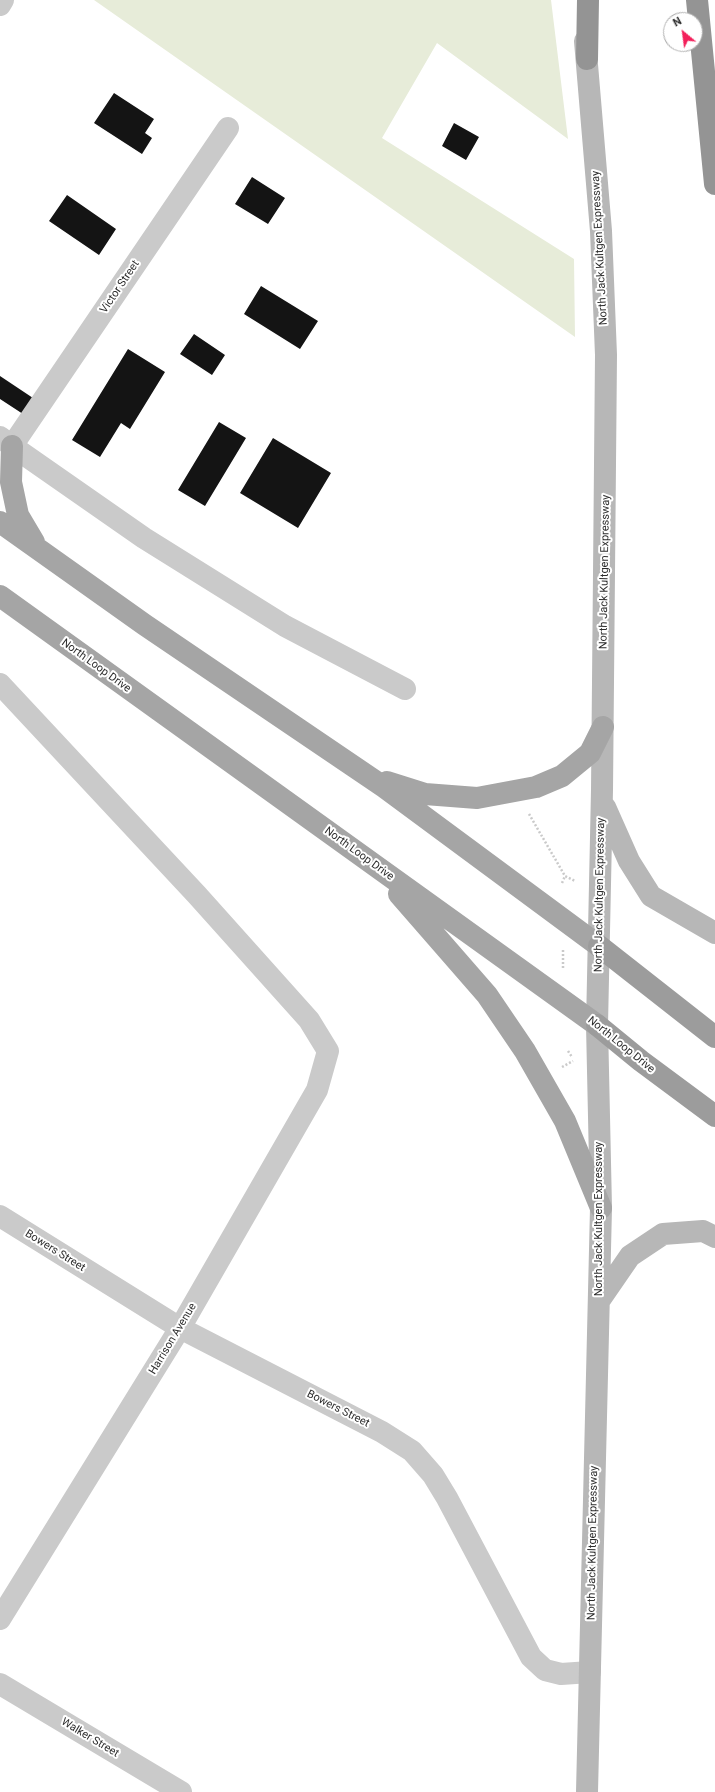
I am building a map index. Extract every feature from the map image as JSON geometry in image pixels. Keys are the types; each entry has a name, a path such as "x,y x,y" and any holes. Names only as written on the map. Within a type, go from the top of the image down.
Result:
{"highway":[{"path":"587,58 588,0"},
{"path":"697,0 715,184"},
{"path":"715,169 715,191"},
{"path":"599,946 715,1037"},
{"name":"North Loop Drive","path":"597,1025 641,1061 715,1116"}],"main road":[{"name":"North Jack Kultgen Expressway","path":"579,0 587,58 601,231 606,355 603,727 597,1025 601,1208 587,1792"},
{"path":"6,441 11,482 18,515 37,548"},
{"path":"0,522 145,625 368,776 599,946"},
{"name":"North Loop Drive","path":"0,596 597,1025"},
{"path":"368,776 425,794 477,798 536,787 562,776 590,753 603,727"},
{"path":"602,800 629,861 651,896 715,933"},
{"path":"372,863 487,994 525,1051 566,1122 601,1208"},
{"path":"599,1301 630,1256 664,1234 703,1231 715,1237"}],"street":[{"path":"0,5 3,0"},
{"name":"Victor Street","path":"6,441 228,128"},
{"path":"6,441 144,538 285,626 405,690"},
{"path":"0,684 8,706"},
{"name":"Harrison Avenue","path":"0,1619 180,1328 317,1090 328,1051 308,1020 203,901 8,706"},
{"name":"Bowers Street","path":"0,1216 180,1328 382,1432 412,1451 433,1475 447,1498 531,1657 545,1670 561,1674 590,1672"},
{"name":"Walker Street","path":"0,1684 181,1792"}],"path":[{"path":"526,809 565,876 577,882"},
{"path":"562,883 565,876"},
{"path":"563,968 564,944"},
{"path":"556,1070 574,1061"}],"green space":[{"path":"94,0 551,0 568,139 437,43 382,138 574,259 575,337"}],"building":[{"path":"114,93 154,119 145,133 152,138 142,154 94,123"},
{"path":"454,123 479,137 466,160 442,146"},
{"path":"252,177 285,198 268,224 235,204"},
{"path":"67,195 116,229 99,255 49,221"},
{"path":"261,286 318,321 300,349 244,314"},
{"path":"194,334 225,355 212,375 180,354"},
{"path":"128,349 165,372 130,429 121,423 100,457 72,440"},
{"path":"0,376 33,398 23,414 0,399"},
{"path":"219,422 246,438 205,506 178,490"},
{"path":"273,438 331,473 298,528 240,493"}]}
